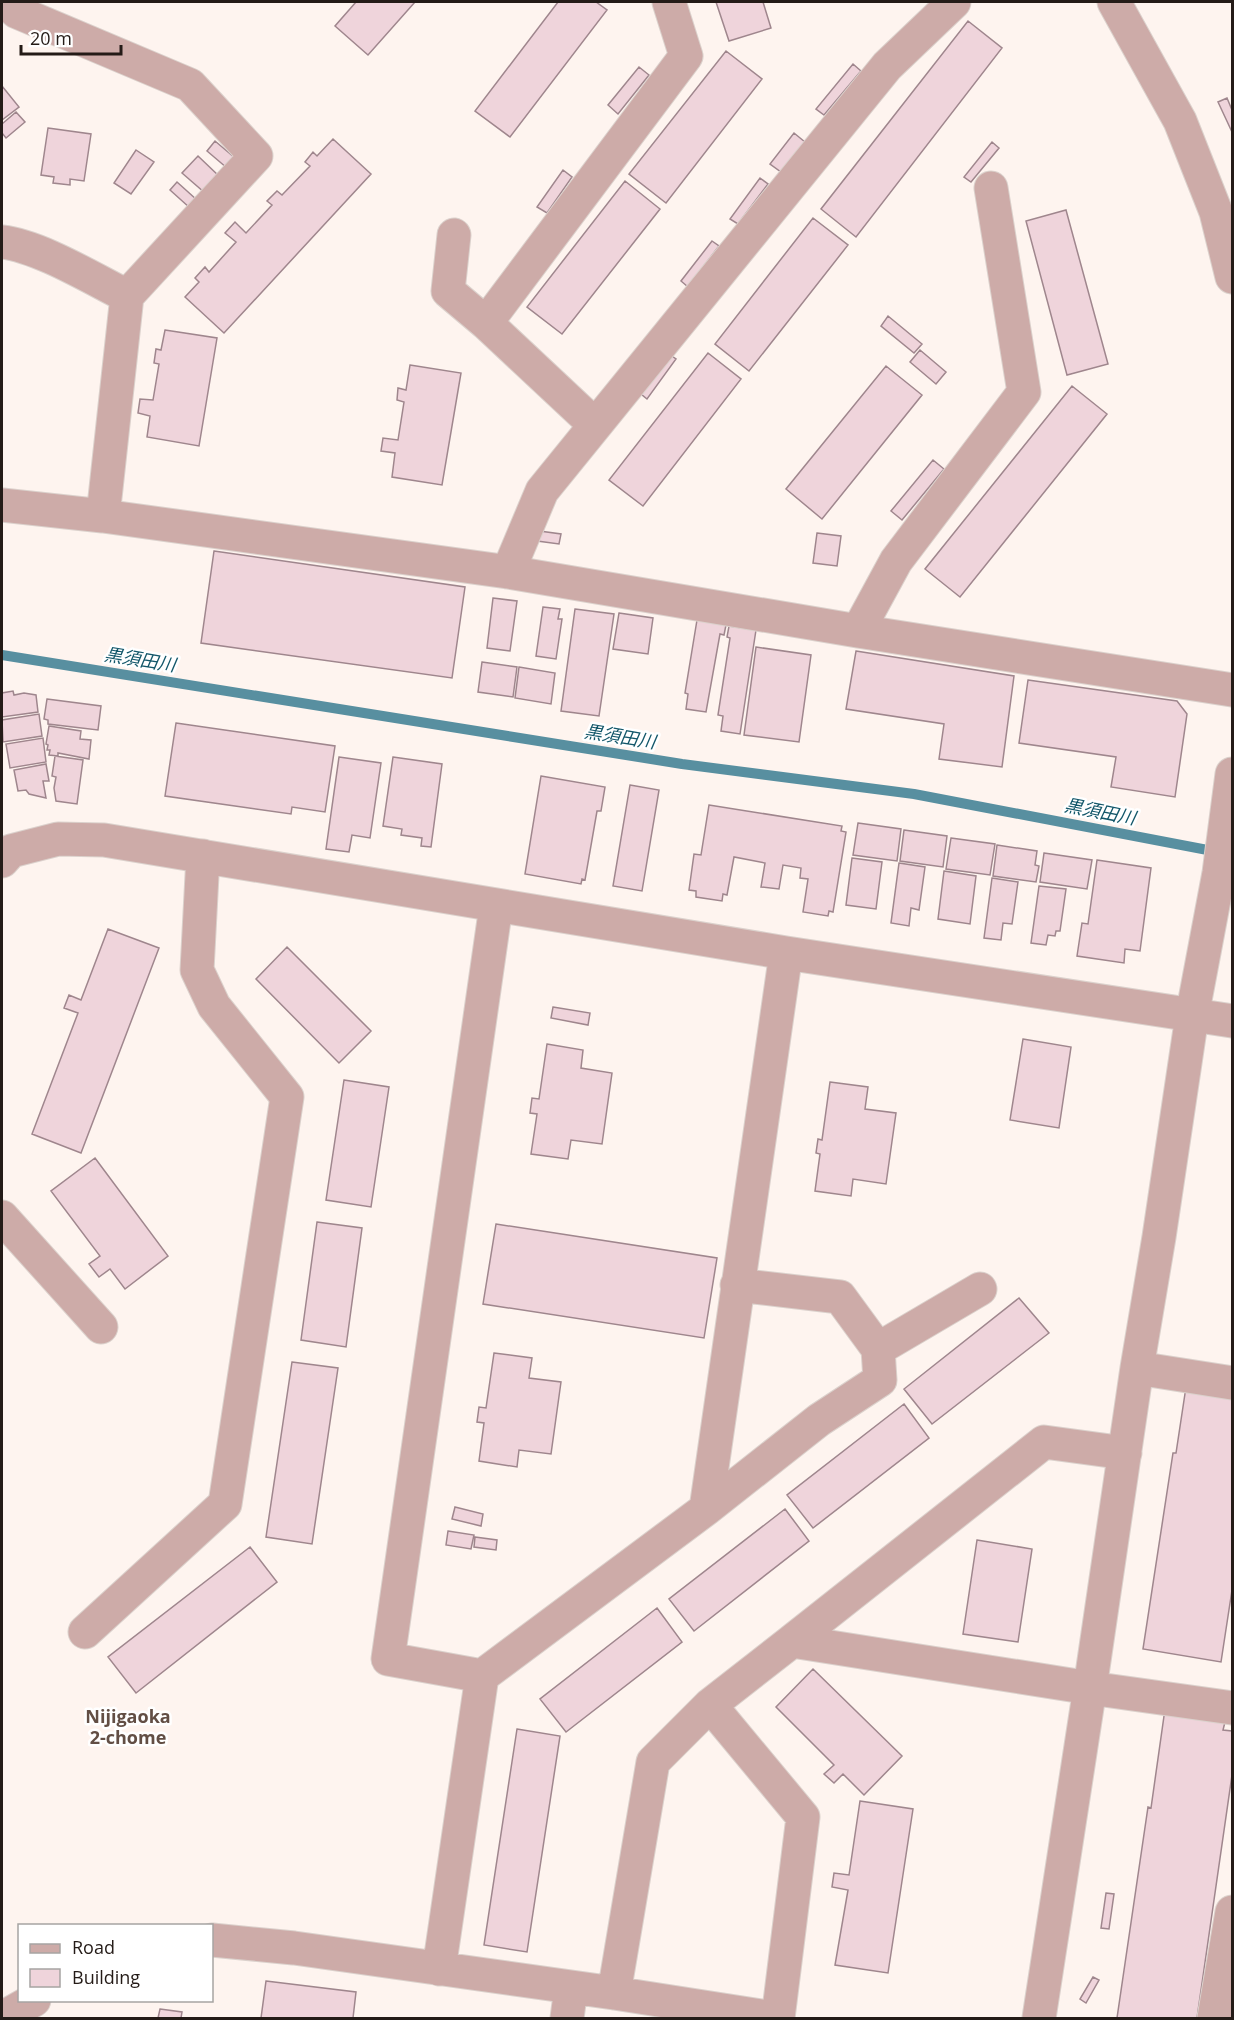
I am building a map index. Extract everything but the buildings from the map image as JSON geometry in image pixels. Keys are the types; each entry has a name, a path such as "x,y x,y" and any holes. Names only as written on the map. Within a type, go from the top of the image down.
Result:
{"street":[{"path":"5,2 17,12 189,85 256,156 127,296 103,516"},
{"path":"486,323 686,56 669,2"},
{"path":"508,572 542,491 887,66 954,2"},
{"path":"1113,2 1180,121 1216,212 1233,277"},
{"path":"858,631 896,561 1024,392 991,188"},
{"path":"454,235 448,291 486,323 595,425"},
{"path":"2,242 15,243 70,267 127,296"},
{"path":"2,505 103,516 508,572 858,631 1233,690"},
{"path":"1039,2019 1137,1368 1160,1237 1192,1016 1220,863 1233,774"},
{"path":"5,845 58,839 104,840 786,953 1233,1021"},
{"path":"85,1632 225,1504 288,1096 214,1006 197,970 203,856"},
{"path":"482,1676 387,1659 496,906"},
{"path":"706,1509 786,953"},
{"path":"2,1217 100,1327"},
{"path":"439,1969 482,1676 706,1509 819,1420 880,1380 878,1349 840,1297 737,1286"},
{"path":"878,1349 980,1289"},
{"path":"1137,1368 1233,1383"},
{"path":"614,1994 654,1762 710,1705 1044,1442 1125,1453"},
{"path":"792,1641 1233,1708"},
{"path":"213,1940 294,1948 439,1969 569,2003 614,1994 776,2019 803,1817 710,1705"},
{"path":"1214,2019 1233,1911"},
{"path":"2,2019 32,2002"}],"waterway":[{"name":"黒須田川","path":"2,655 682,764 914,794 1218,852"}],"district":[{"name":"Nijigaoka 2-chome","path":"128,1727"}]}
